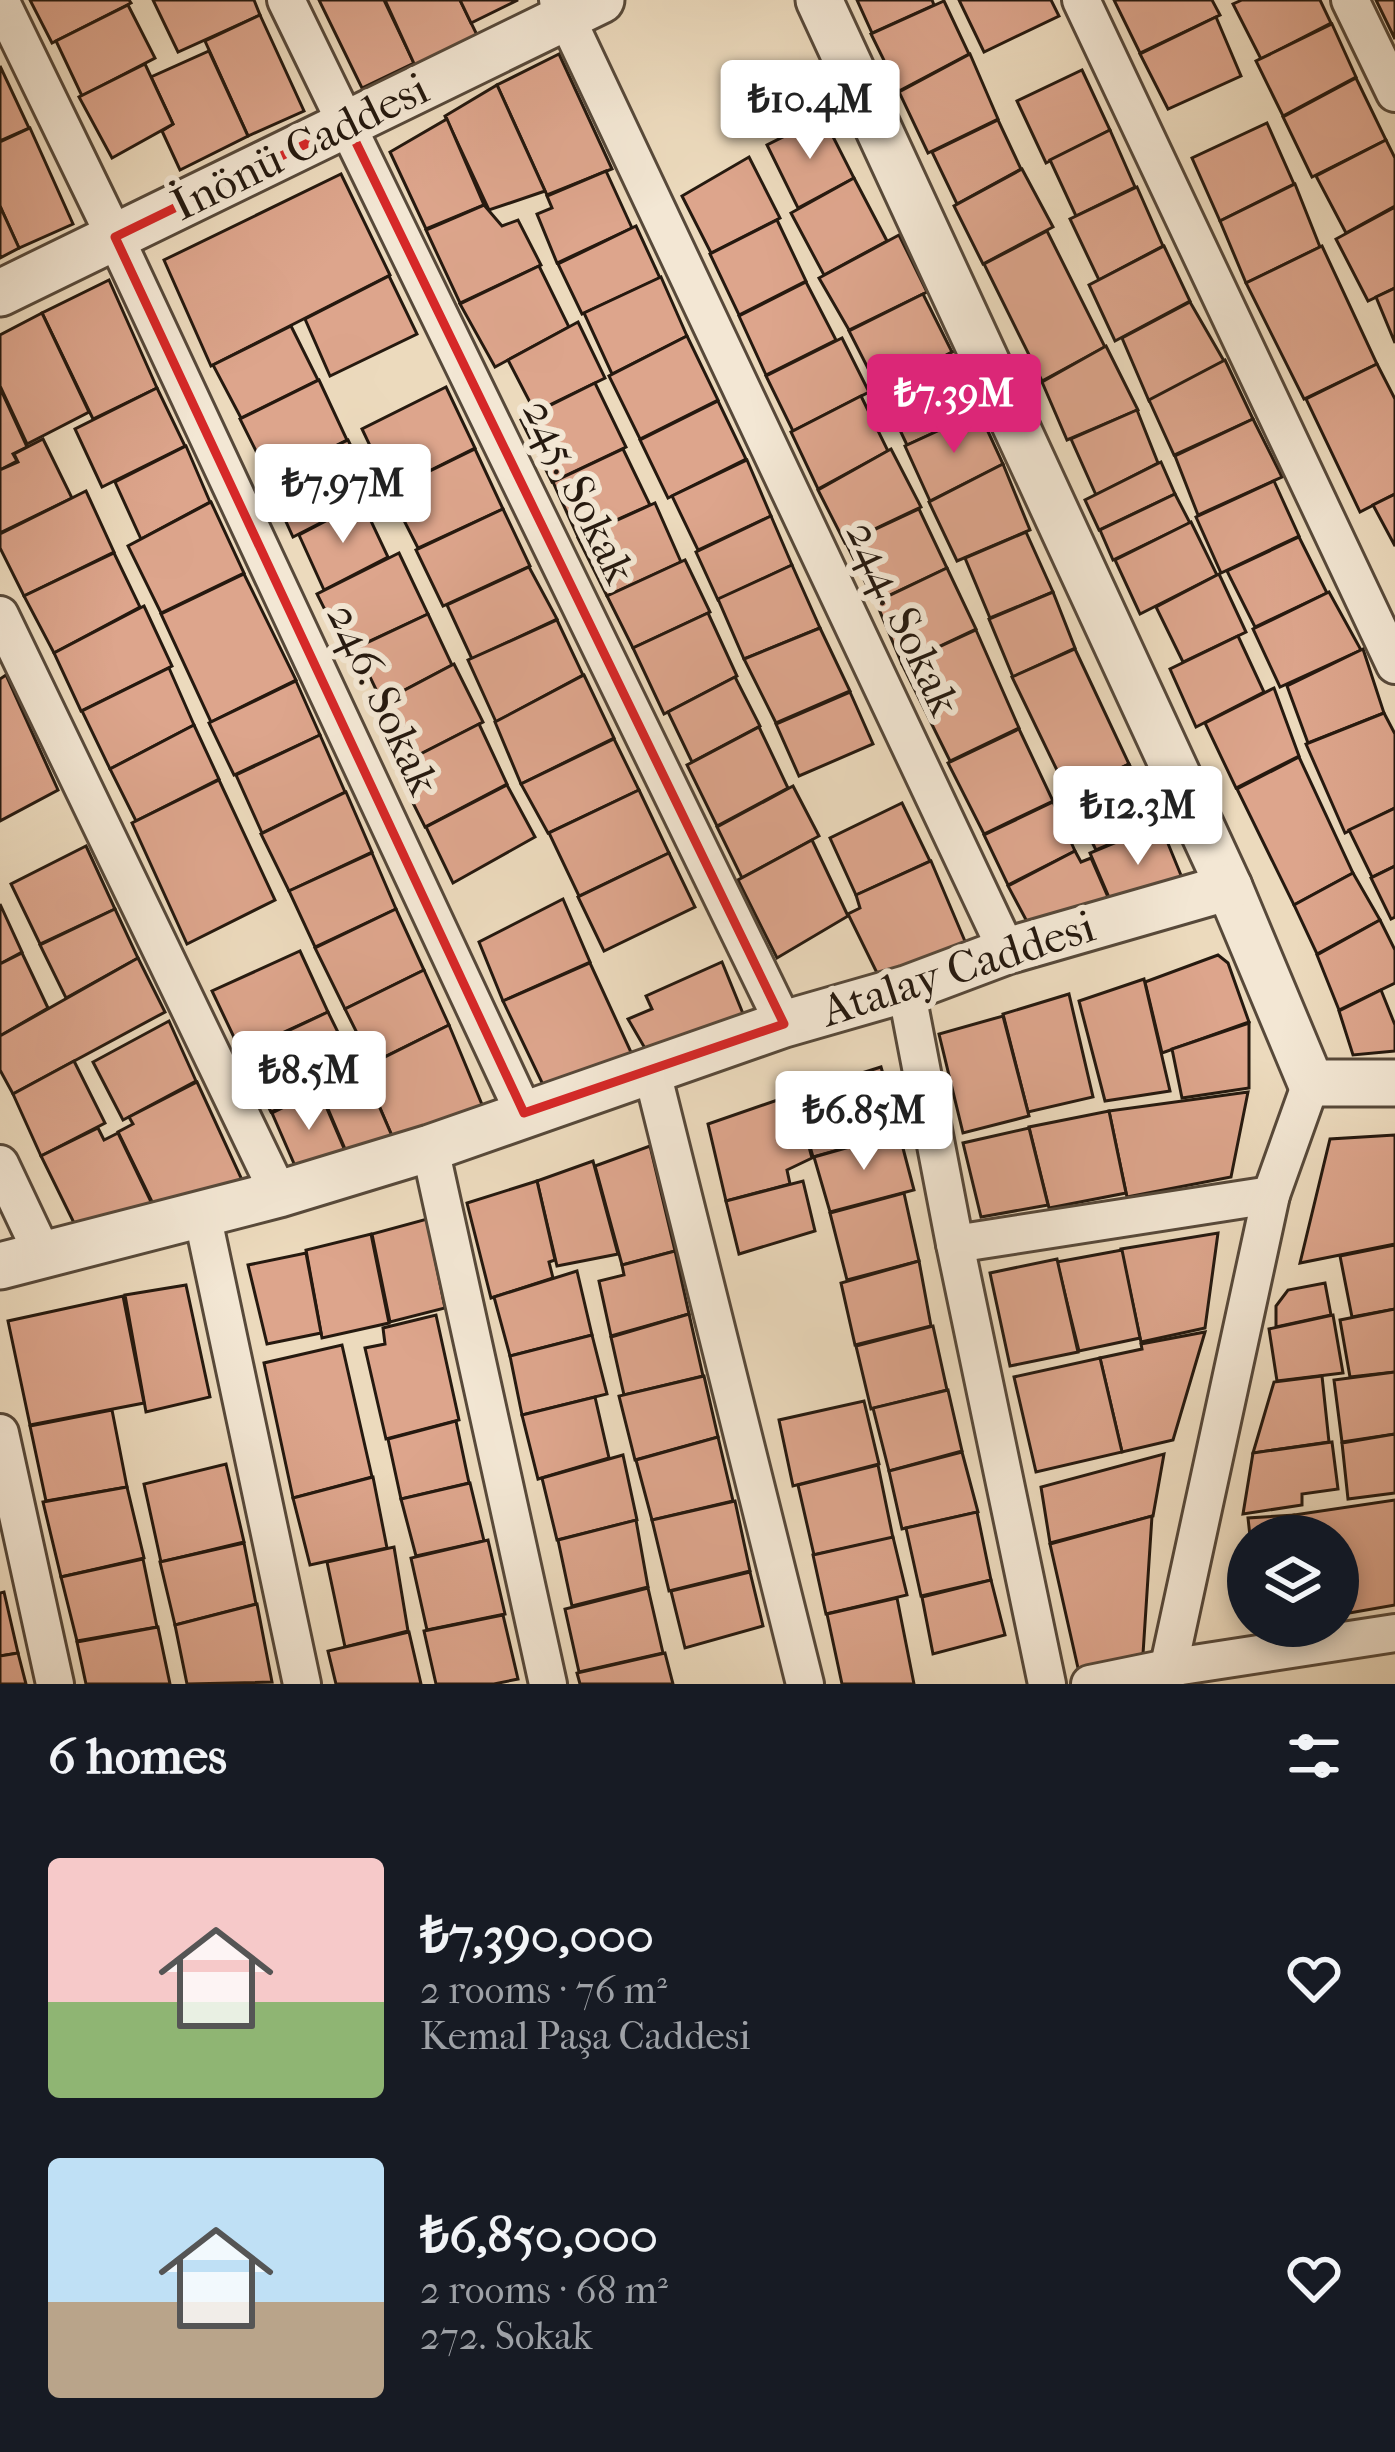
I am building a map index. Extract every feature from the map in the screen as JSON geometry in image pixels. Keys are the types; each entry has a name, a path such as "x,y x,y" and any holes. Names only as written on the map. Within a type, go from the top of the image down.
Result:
{"street":[{"name":"245. Sokak","path":"286,0 784,1024"},
{"path":"819,0 1229,887 1311,1083 1271,1196 1167,1676"},
{"path":"1081,0 1395,664"},
{"path":"1350,0 1395,93"},
{"name":"246. Sokak","path":"0,1 524,1113"},
{"name":"İnönü Caddesi","path":"0,293 347,124 575,6"},
{"name":"244. Sokak","path":"575,6 1007,951"},
{"path":"0,615 278,1194"},
{"name":"Atalay Caddesi","path":"22,1260 278,1194 430,1148 1007,951 1229,887"},
{"path":"906,989 1047,1684"},
{"path":"652,1072 805,1684"},
{"path":"1311,1083 1395,1083"},
{"path":"430,1148 548,1684"},
{"path":"0,1164 22,1260"},
{"path":"956,1244 1271,1196"},
{"path":"202,1214 302,1684"},
{"path":"0,1433 55,1684"},
{"path":"1090,1684 1167,1676 1395,1633"}],"highlighted area":[{"path":"347,124 784,1024 524,1113 115,237"}],"building":[{"path":"30,0 129,0 131,3 52,43"},
{"path":"153,0 254,0 260,15 178,52"},
{"path":"319,0 384,0 414,63 362,88"},
{"path":"385,0 460,0 479,39 417,70"},
{"path":"460,0 518,0 471,23"},
{"path":"857,0 932,0 934,5 872,33"},
{"path":"959,0 1051,0 1059,16 984,52"},
{"path":"1114,0 1212,0 1220,15 1140,53"},
{"path":"1320,0 1331,23 1261,59 1233,4"},
{"path":"1376,0 1395,0 1395,39"},
{"path":"944,1 969,54 899,91 871,34"},
{"path":"128,5 155,58 82,96 56,41"},
{"path":"260,15 304,111 248,136 205,41"},
{"path":"1216,17 1241,76 1168,109 1140,54"},
{"path":"1332,24 1356,77 1283,116 1256,61"},
{"path":"209,51 248,136 180,170 162,131 173,124 151,77"},
{"path":"559,54 612,169 547,195 497,85"},
{"path":"970,54 998,119 928,153 899,92"},
{"path":"145,64 173,124 112,158 79,97"},
{"path":"0,66 29,128 0,141"},
{"path":"1082,70 1110,130 1046,163 1017,101"},
{"path":"1356,78 1386,140 1312,177 1283,117"},
{"path":"497,85 545,191 489,210 445,116"},
{"path":"823,117 854,178 798,208 767,145"},
{"path":"447,119 484,205 426,229 390,152"},
{"path":"998,120 1021,169 957,204 932,152"},
{"path":"1267,123 1294,184 1220,221 1192,158"},
{"path":"30,128 73,224 19,248 0,206 0,142"},
{"path":"1110,130 1135,187 1076,216 1050,160"},
{"path":"1386,140 1395,158 1395,206 1346,233 1316,176"},
{"path":"749,157 780,218 711,253 682,196"},
{"path":"1022,169 1053,227 983,264 954,206"},
{"path":"606,171 632,228 557,263 537,214 552,208 547,196"},
{"path":"341,174 390,275 211,366 164,260"},
{"path":"854,178 887,241 824,275 791,213"},
{"path":"1295,184 1320,247 1246,283 1220,221"},
{"path":"1137,187 1163,246 1099,280 1070,219"},
{"path":"484,205 502,226 518,220 541,265 460,303 426,230"},
{"path":"0,206 19,248 0,258"},
{"path":"1395,207 1395,288 1368,301 1336,239"},
{"path":"777,220 806,281 739,315 710,254"},
{"path":"636,226 660,278 582,314 558,264"},
{"path":"1047,231 1105,347 1042,381 984,264"},
{"path":"899,235 927,292 849,330 819,278"},
{"path":"1164,246 1190,301 1115,341 1089,285"},
{"path":"1322,246 1377,364 1304,399 1246,283"},
{"path":"539,266 569,327 495,367 460,304"},
{"path":"389,276 417,334 330,376 305,319"},
{"path":"661,277 687,336 612,374 584,313"},
{"path":"109,280 157,388 93,419 42,313"},
{"path":"806,282 836,340 766,375 739,316"},
{"path":"1395,288 1395,343 1376,297"},
{"path":"923,294 952,352 879,390 849,331"},
{"path":"1190,302 1224,361 1149,401 1122,338"},
{"path":"42,313 89,412 27,444 0,386 0,335"},
{"path":"578,322 605,378 535,412 508,360"},
{"path":"291,326 318,380 241,418 213,365"},
{"path":"687,336 718,400 640,439 609,376"},
{"path":"842,338 869,392 793,431 766,376"},
{"path":"1106,346 1138,410 1067,440 1042,382"},
{"path":"956,350 984,410 907,445 881,390"},
{"path":"1225,360 1253,419 1174,455 1149,400"},
{"path":"1377,364 1395,399 1395,494 1360,512 1306,399"},
{"path":"319,380 347,440 270,479 240,419"},
{"path":"595,383 626,447 552,482 521,420"},
{"path":"446,387 475,448 391,490 362,429"},
{"path":"0,388 27,447 13,454 17,461 0,470"},
{"path":"157,388 185,446 102,487 75,429"},
{"path":"861,396 888,451 818,489 791,432"},
{"path":"718,401 746,459 668,498 640,440"},
{"path":"1137,410 1158,463 1096,495 1071,439"},
{"path":"979,412 1003,464 930,501 905,446"},
{"path":"1253,419 1282,477 1198,515 1175,456"},
{"path":"43,439 72,498 0,533 0,470 18,462 14,454"},
{"path":"348,440 375,495 293,537 267,480"},
{"path":"186,446 210,502 141,539 115,482"},
{"path":"475,449 503,509 418,548 389,491"},
{"path":"623,449 650,505 578,537 553,482"},
{"path":"891,449 921,507 845,543 818,490"},
{"path":"747,460 771,516 698,550 672,496"},
{"path":"1161,462 1175,494 1099,530 1085,500"},
{"path":"1003,464 1030,530 957,561 929,502"},
{"path":"1274,481 1299,536 1221,573 1196,517"},
{"path":"86,491 114,552 24,596 0,548 0,534"},
{"path":"1175,494 1190,523 1113,560 1100,530"},
{"path":"1395,494 1395,546 1373,505"},
{"path":"211,502 244,573 161,613 128,546"},
{"path":"362,502 388,557 324,590 299,535"},
{"path":"655,503 681,562 607,596 578,538"},
{"path":"503,509 530,566 443,606 416,550"},
{"path":"919,509 947,568 875,602 846,543"},
{"path":"771,516 792,565 718,600 696,552"},
{"path":"1191,522 1217,575 1140,614 1115,560"},
{"path":"1026,532 1053,592 990,618 965,558"},
{"path":"1299,537 1327,593 1255,627 1227,571"},
{"path":"114,553 140,607 54,653 24,596"},
{"path":"399,553 428,614 346,652 317,594"},
{"path":"685,560 710,612 633,648 607,596"},
{"path":"792,565 820,628 744,659 718,599"},
{"path":"529,567 557,619 472,659 447,605"},
{"path":"947,568 976,629 902,664 876,602"},
{"path":"244,574 296,680 211,722 161,614"},
{"path":"1219,574 1246,632 1183,662 1156,607"},
{"path":"1053,592 1075,648 1013,677 989,619"},
{"path":"1329,592 1361,650 1280,687 1253,629"},
{"path":"144,606 172,666 81,711 54,653"},
{"path":"708,613 737,676 664,714 633,648"},
{"path":"428,614 452,665 382,702 356,648"},
{"path":"557,620 583,675 496,722 468,660"},
{"path":"820,628 850,691 776,723 744,659"},
{"path":"976,630 1019,728 950,761 902,664"},
{"path":"1238,636 1264,692 1196,727 1170,669"},
{"path":"1075,649 1129,764 1068,793 1012,677"},
{"path":"1363,649 1384,713 1308,743 1287,686"},
{"path":"454,664 483,722 415,757 386,700"},
{"path":"169,668 194,725 110,769 82,711"},
{"path":"6,675 58,790 0,821 0,679"},
{"path":"584,675 614,738 521,784 495,722"},
{"path":"735,677 760,726 692,762 668,712"},
{"path":"296,681 320,735 234,775 209,723"},
{"path":"1274,688 1299,756 1236,788 1205,723"},
{"path":"850,692 873,744 799,776 776,724"},
{"path":"1384,713 1395,734 1395,808 1345,833 1306,744"},
{"path":"479,724 507,784 425,827 395,767"},
{"path":"194,725 219,779 136,821 110,769"},
{"path":"759,727 788,788 717,826 687,765"},
{"path":"1019,729 1053,801 984,834 948,763"},
{"path":"320,735 345,792 262,833 236,775"},
{"path":"614,739 639,790 548,833 521,784"},
{"path":"1299,757 1353,873 1294,905 1237,789"},
{"path":"1129,764 1160,823 1096,850 1068,793"},
{"path":"219,780 275,900 187,944 132,823"},
{"path":"507,785 535,837 453,883 426,827"},
{"path":"793,786 819,836 742,878 717,827"},
{"path":"639,790 669,853 579,896 549,833"},
{"path":"346,792 372,852 289,891 261,834"},
{"path":"1053,802 1075,851 1008,885 984,835"},
{"path":"902,803 930,861 856,895 830,838"},
{"path":"1395,808 1395,866 1372,877 1349,830"},
{"path":"1160,824 1185,885 1114,909 1090,853"},
{"path":"812,840 848,916 777,958 738,880"},
{"path":"86,846 115,909 40,944 11,884"},
{"path":"1075,851 1081,862 1091,858 1111,904 1032,931 1008,886"},
{"path":"372,853 396,909 315,947 289,891"},
{"path":"669,853 695,907 604,951 578,897"},
{"path":"931,861 967,946 878,975 848,914 860,908 856,895"},
{"path":"1395,866 1395,917 1391,919 1371,878"},
{"path":"1353,873 1380,920 1317,954 1294,905"},
{"path":"563,899 590,962 503,1001 479,942"},
{"path":"0,904 22,952 0,964"},
{"path":"115,909 138,958 66,998 40,945"},
{"path":"396,909 424,970 345,1009 315,948"},
{"path":"1380,920 1395,950 1395,983 1339,1010 1317,955"},
{"path":"300,951 328,1012 241,1052 212,991"},
{"path":"22,953 48,1008 0,1036 0,964"},
{"path":"1218,955 1228,963 1249,1022 1162,1053 1145,982"},
{"path":"138,958 165,1012 13,1094 0,1070 0,1036"},
{"path":"722,962 746,1021 650,1057 628,1019 652,1009 646,996"},
{"path":"590,963 636,1063 546,1091 503,1001"},
{"path":"424,970 449,1025 372,1063 345,1009"},
{"path":"1144,979 1170,1091 1105,1101 1079,1001"},
{"path":"1381,990 1395,1025 1395,1051 1353,1055 1339,1011"},
{"path":"1069,994 1093,1097 1028,1112 1003,1014"},
{"path":"328,1012 357,1071 271,1112 241,1053"},
{"path":"1003,1016 1029,1116 963,1133 939,1034"},
{"path":"169,1021 196,1081 123,1120 93,1062"},
{"path":"1249,1023 1249,1088 1182,1098 1172,1049"},
{"path":"449,1025 483,1107 395,1143 363,1068"},
{"path":"74,1061 105,1123 41,1156 13,1094"},
{"path":"881,1067 900,1133 813,1157 795,1094"},
{"path":"363,1069 392,1136 348,1156 320,1090"},
{"path":"197,1082 243,1182 156,1210 118,1132 133,1124 129,1117"},
{"path":"319,1090 346,1153 299,1175 272,1113"},
{"path":"1248,1092 1231,1177 1127,1197 1109,1111"},
{"path":"795,1094 812,1158 787,1170 790,1184 726,1201 708,1124"},
{"path":"1109,1111 1126,1193 1049,1208 1029,1127"},
{"path":"98,1128 104,1140 118,1133 155,1210 77,1229 41,1156"},
{"path":"1029,1128 1048,1205 981,1217 963,1143"},
{"path":"899,1133 914,1190 830,1212 814,1157"},
{"path":"1395,1135 1395,1244 1300,1263 1330,1139"},
{"path":"650,1146 675,1251 622,1265 595,1166"},
{"path":"593,1161 618,1254 557,1266 537,1181"},
{"path":"537,1181 555,1260 549,1262 553,1278 491,1298 467,1203"},
{"path":"803,1181 815,1231 739,1254 726,1201"},
{"path":"904,1193 919,1261 847,1280 830,1213"},
{"path":"427,1219 445,1308 390,1322 372,1234"},
{"path":"1218,1233 1205,1328 1141,1342 1121,1249"},
{"path":"371,1234 389,1323 322,1338 306,1250"},
{"path":"1395,1245 1395,1309 1352,1317 1340,1256"},
{"path":"1122,1250 1140,1338 1079,1351 1057,1262"},
{"path":"675,1251 689,1314 611,1336 599,1281 624,1275 622,1265"},
{"path":"306,1253 321,1333 267,1344 248,1265"},
{"path":"1057,1259 1078,1352 1010,1366 990,1273"},
{"path":"919,1261 931,1326 855,1345 841,1283"},
{"path":"577,1271 592,1335 510,1356 494,1297"},
{"path":"1325,1283 1331,1315 1276,1327 1276,1306 1288,1290"},
{"path":"186,1285 210,1397 146,1412 125,1295"},
{"path":"123,1296 144,1403 30,1425 8,1321"},
{"path":"1395,1309 1395,1372 1350,1377 1340,1320"},
{"path":"689,1314 703,1376 624,1395 611,1337"},
{"path":"436,1315 459,1420 386,1439 365,1348 385,1344 383,1328"},
{"path":"1333,1315 1343,1373 1277,1381 1269,1329"},
{"path":"933,1326 947,1390 871,1409 856,1346"},
{"path":"1205,1332 1173,1440 1122,1452 1100,1358 1142,1349 1141,1344"},
{"path":"592,1335 607,1394 522,1415 510,1356"},
{"path":"342,1345 372,1477 293,1498 264,1363"},
{"path":"1100,1358 1122,1452 1036,1472 1014,1377"},
{"path":"1395,1372 1395,1434 1342,1442 1334,1380"},
{"path":"704,1376 718,1437 635,1460 619,1396"},
{"path":"1322,1376 1329,1442 1253,1453 1274,1382"},
{"path":"948,1390 962,1451 889,1471 873,1408"},
{"path":"595,1397 609,1458 538,1479 522,1415"},
{"path":"864,1401 879,1464 793,1486 779,1420"},
{"path":"112,1410 127,1487 46,1501 30,1426"},
{"path":"456,1421 469,1483 401,1499 388,1439"},
{"path":"1395,1434 1395,1493 1348,1499 1342,1443"},
{"path":"718,1437 733,1501 652,1520 636,1460"},
{"path":"1332,1442 1338,1489 1302,1494 1302,1505 1243,1514 1253,1453"},
{"path":"962,1452 978,1512 902,1529 889,1471"},
{"path":"1164,1454 1153,1516 1050,1543 1041,1487"},
{"path":"623,1455 637,1520 557,1540 542,1478"},
{"path":"226,1464 244,1542 161,1562 144,1484"},
{"path":"878,1465 893,1538 814,1555 798,1485"},
{"path":"373,1477 387,1548 310,1565 293,1498"},
{"path":"470,1483 484,1541 416,1556 401,1499"},
{"path":"127,1487 144,1558 61,1577 43,1502"},
{"path":"1395,1500 1395,1605 1359,1611 1359,1515 1294,1515"},
{"path":"735,1501 750,1571 669,1591 652,1520"},
{"path":"977,1512 991,1580 921,1596 906,1528"},
{"path":"1152,1516 1143,1654 1078,1668 1050,1544"},
{"path":"636,1520 648,1587 572,1606 558,1540"},
{"path":"893,1537 907,1595 826,1614 813,1555"},
{"path":"488,1540 505,1614 427,1630 411,1558"},
{"path":"244,1543 256,1604 175,1625 160,1562"},
{"path":"394,1547 408,1631 345,1647 327,1562"},
{"path":"143,1559 157,1627 77,1641 61,1577"},
{"path":"750,1572 763,1626 685,1648 671,1591"},
{"path":"991,1580 1005,1635 933,1654 922,1597"},
{"path":"648,1588 663,1653 579,1672 565,1609"},
{"path":"4,1592 18,1653 0,1656 0,1593"},
{"path":"897,1598 914,1684 842,1684 827,1614"},
{"path":"257,1604 272,1682 187,1684 175,1625"},
{"path":"503,1615 518,1679 436,1684 424,1631"},
{"path":"158,1627 170,1684 86,1684 77,1642"},
{"path":"409,1632 421,1684 336,1684 328,1651"},
{"path":"18,1653 26,1684 0,1684 0,1656"},
{"path":"665,1653 673,1684 580,1684 577,1673"}]}
